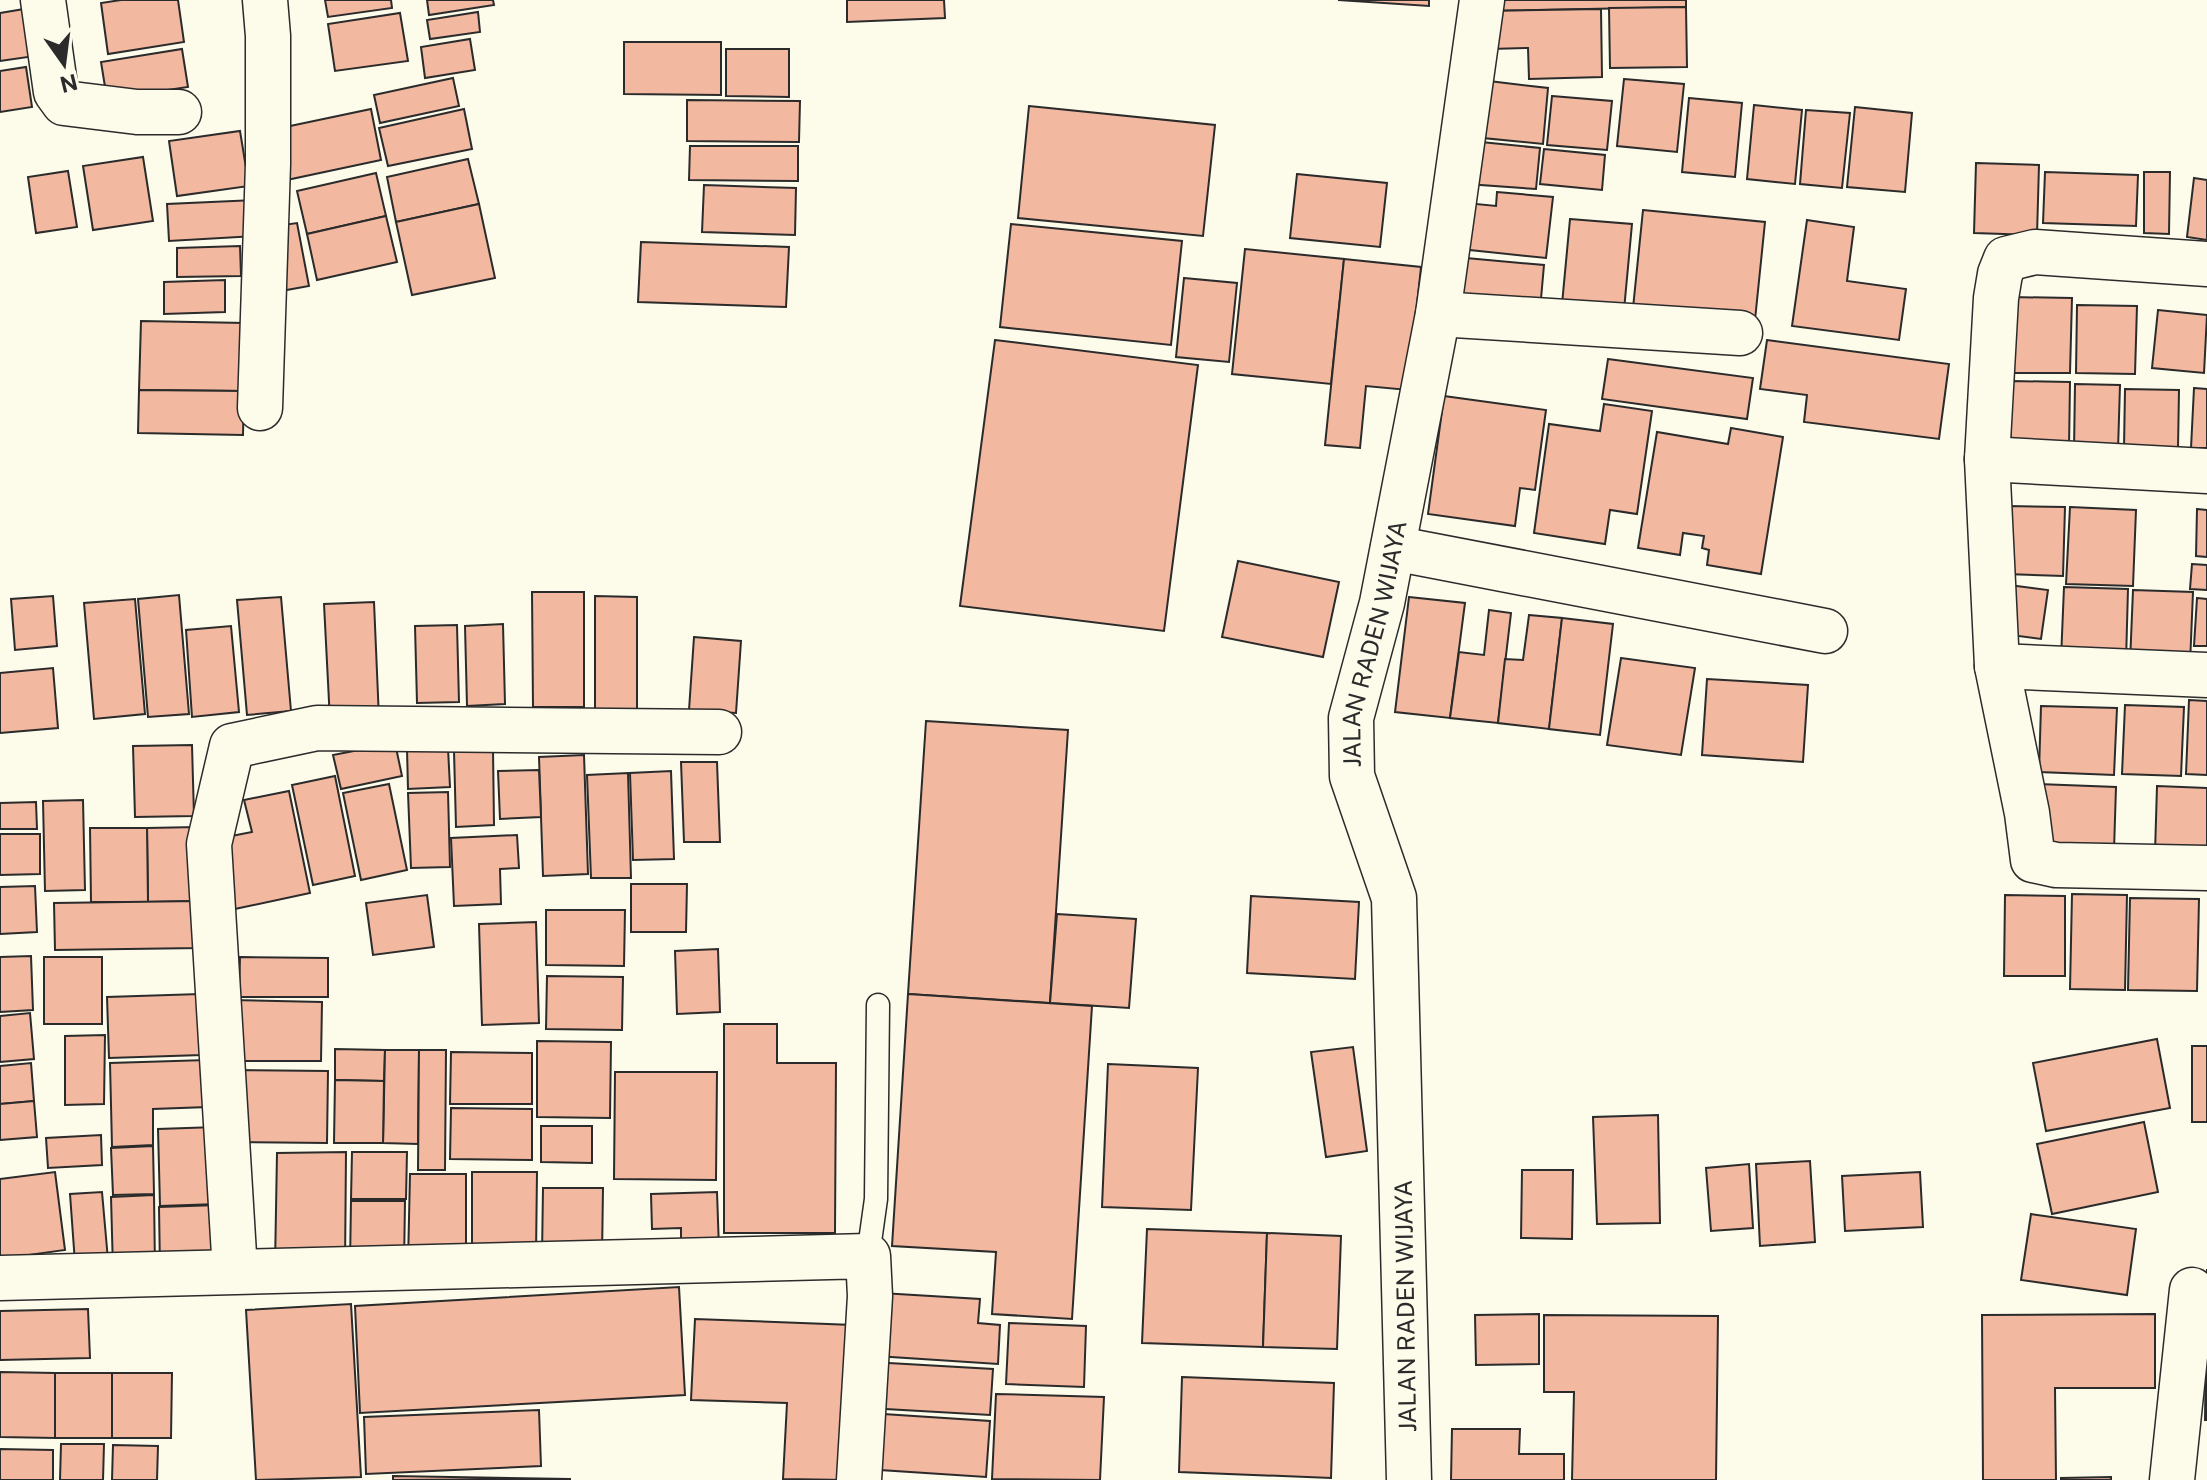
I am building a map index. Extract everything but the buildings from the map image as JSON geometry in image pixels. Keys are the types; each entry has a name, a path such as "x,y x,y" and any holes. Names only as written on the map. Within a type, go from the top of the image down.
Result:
{"street":[{"path":"43,0 56,92 64,103 137,112 179,112"},
{"path":"260,408 268,164 265,0"},
{"name":"JALAN RADEN WIJAYA","path":"1409,1480 1394,898 1352,776 1351,718 1382,603 1438,314 1482,0"},
{"path":"2207,264 2035,252 2006,259 1996,298 1987,459 1997,666 2027,813 2033,860 2056,865 2207,868"},
{"path":"1438,314 1740,333"},
{"path":"1987,459 2207,471"},
{"path":"1393,548 1825,631"},
{"path":"1997,666 2207,675"},
{"path":"235,1271 209,844 232,746 317,728 719,732"},
{"path":"0,1278 868,1256 870,1296 859,1480"},
{"path":"2172,1480 2192,1290"}],"lane":[{"path":"868,1256 876,1199 878,1005"}]}
